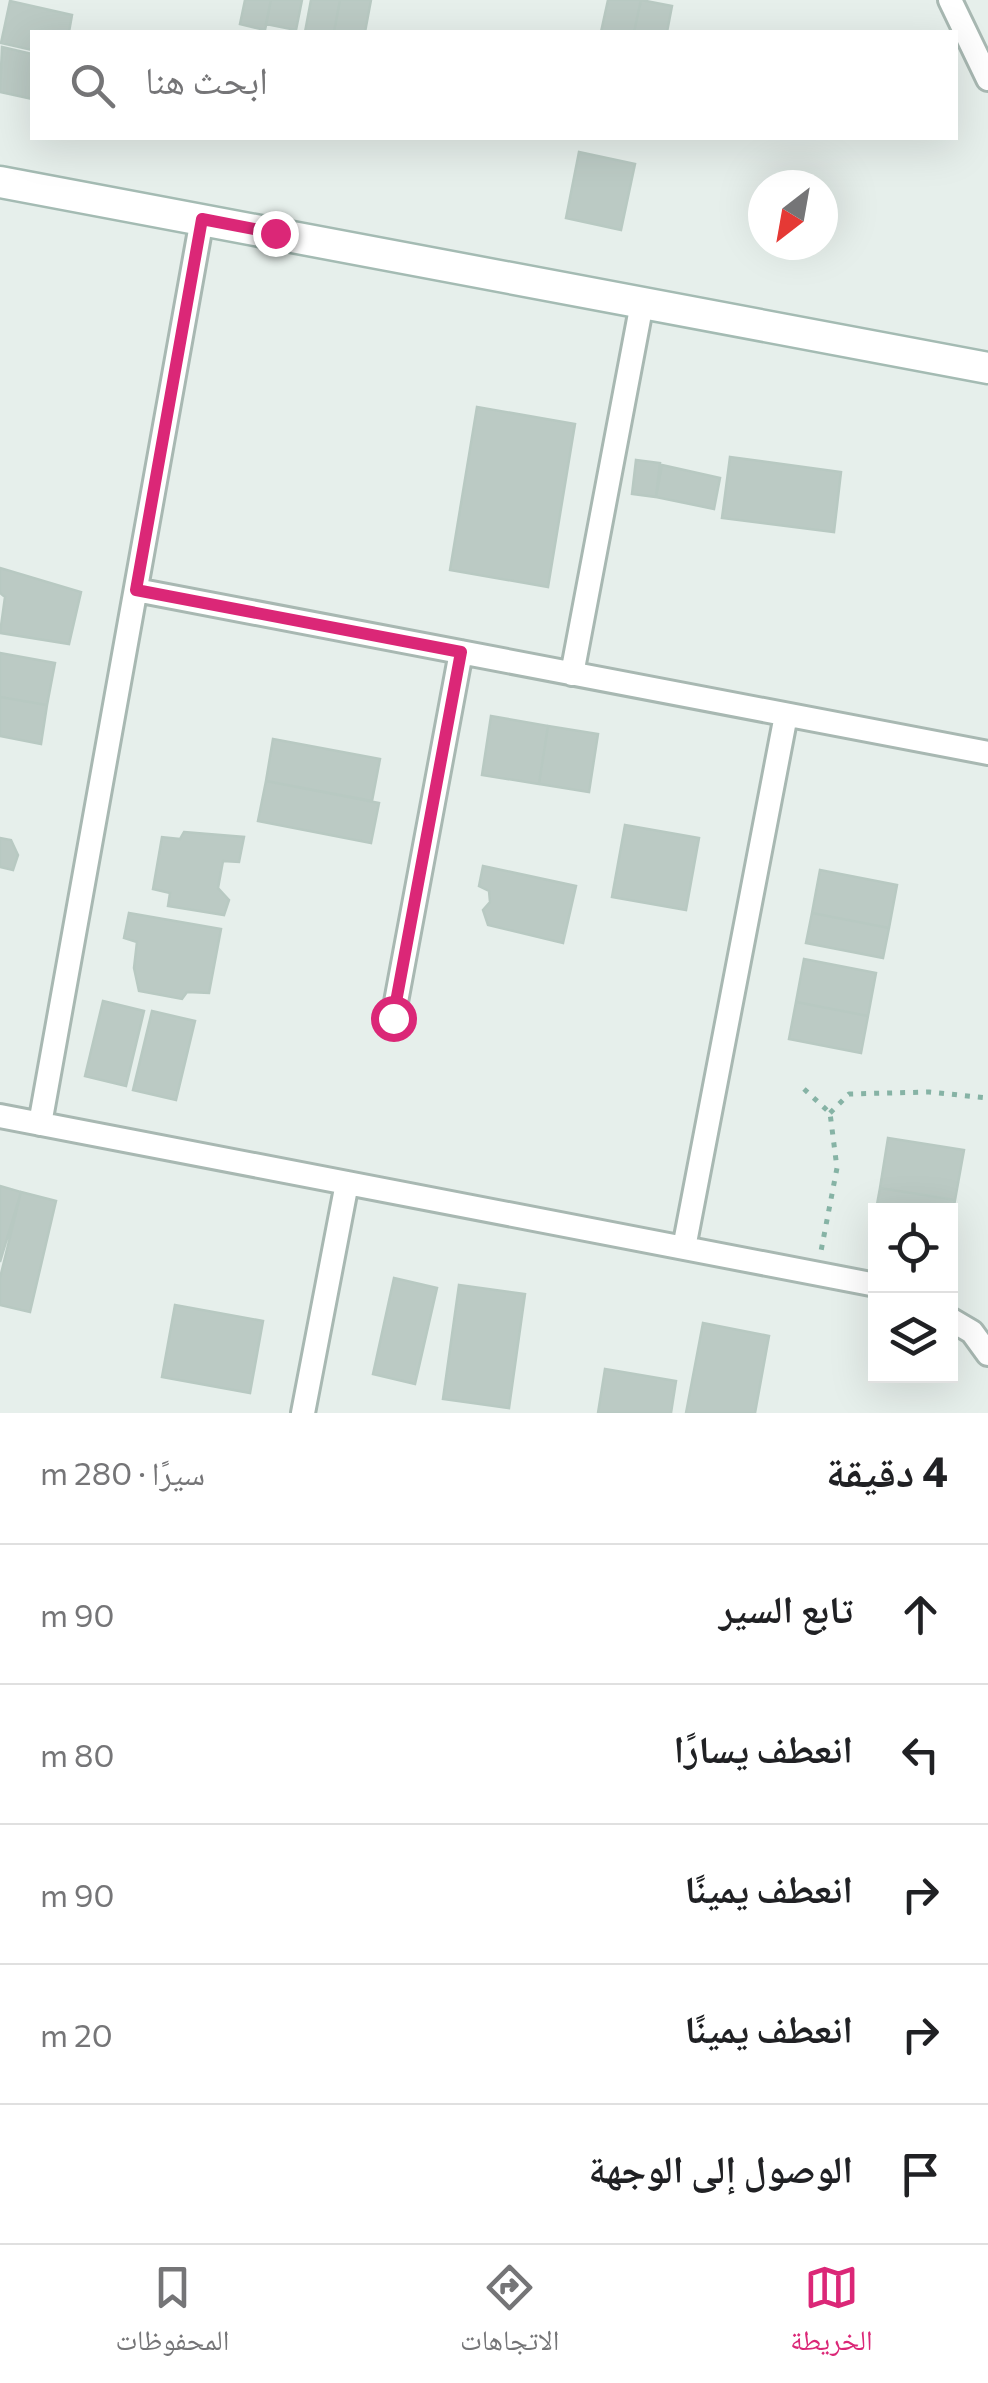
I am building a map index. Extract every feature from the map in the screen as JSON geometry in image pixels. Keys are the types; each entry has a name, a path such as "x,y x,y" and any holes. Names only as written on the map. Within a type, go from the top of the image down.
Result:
{"street":[{"path":"950,0 988,80"},
{"path":"0,182 988,368"},
{"path":"40,1124 202,219"},
{"path":"572,674 642,302"},
{"path":"136,590 988,753"},
{"path":"393,1018 461,652"},
{"path":"684,1248 786,714"},
{"path":"0,1116 868,1284"},
{"path":"303,1413 347,1183"},
{"path":"958,1323 972,1332 988,1354"}],"path":[{"path":"804,1088 830,1113 837,1168 816,1274"},
{"path":"830,1113 848,1094 929,1092 988,1098"}],"building":[{"path":"245,0 271,0 265,30 240,24"},
{"path":"271,0 302,0 296,30 266,24"},
{"path":"311,0 340,0 334,30 305,30"},
{"path":"340,0 371,0 365,30 334,30"},
{"path":"608,0 641,0 634,30 601,30"},
{"path":"641,0 672,6 667,30 634,30"},
{"path":"10,1 72,15 69,30 30,30 30,50 1,43"},
{"path":"2,47 30,54 30,99 0,92"},
{"path":"579,152 635,164 621,230 566,218"},
{"path":"477,407 575,424 548,587 450,570"},
{"path":"730,457 841,472 834,532 722,518"},
{"path":"636,460 660,463 656,497 632,494"},
{"path":"662,465 720,478 714,509 656,497"},
{"path":"0,568 81,592 69,644 0,633 5,597 0,593"},
{"path":"0,653 55,663 47,705 0,697"},
{"path":"0,697 47,705 41,744 0,736"},
{"path":"491,716 548,726 539,784 482,775"},
{"path":"548,726 598,734 589,792 539,784"},
{"path":"273,739 380,759 372,801 266,781"},
{"path":"266,781 379,803 371,843 258,821"},
{"path":"625,825 699,838 686,910 612,897"},
{"path":"184,832 244,837 239,862 223,861 218,888 229,900 224,915 168,906 170,893 153,889 162,837 180,839"},
{"path":"0,838 11,840 18,855 13,870 0,867"},
{"path":"483,866 576,886 563,943 488,925 483,910 490,902 489,891 479,886"},
{"path":"820,870 897,885 889,928 812,913"},
{"path":"129,913 221,929 209,993 187,992 182,999 139,991 134,968 137,942 124,938"},
{"path":"812,913 889,928 883,958 806,943"},
{"path":"804,959 876,973 868,1016 796,1002"},
{"path":"103,1001 144,1011 126,1086 85,1076"},
{"path":"796,1002 868,1016 861,1053 789,1039"},
{"path":"152,1011 195,1021 176,1100 133,1090"},
{"path":"888,1138 964,1150 955,1200 880,1188"},
{"path":"0,1186 21,1192 0,1262"},
{"path":"880,1188 955,1200 954,1203 877,1203"},
{"path":"21,1192 56,1201 30,1312 0,1305 0,1278"},
{"path":"394,1278 437,1288 415,1384 373,1374"},
{"path":"459,1285 525,1294 509,1408 443,1399"},
{"path":"175,1305 263,1321 250,1393 162,1377"},
{"path":"703,1323 769,1336 755,1413 686,1413"},
{"path":"605,1369 676,1381 671,1413 598,1413"}],"route":[{"path":"275,233 202,219 136,590 461,652 393,1018"}]}
